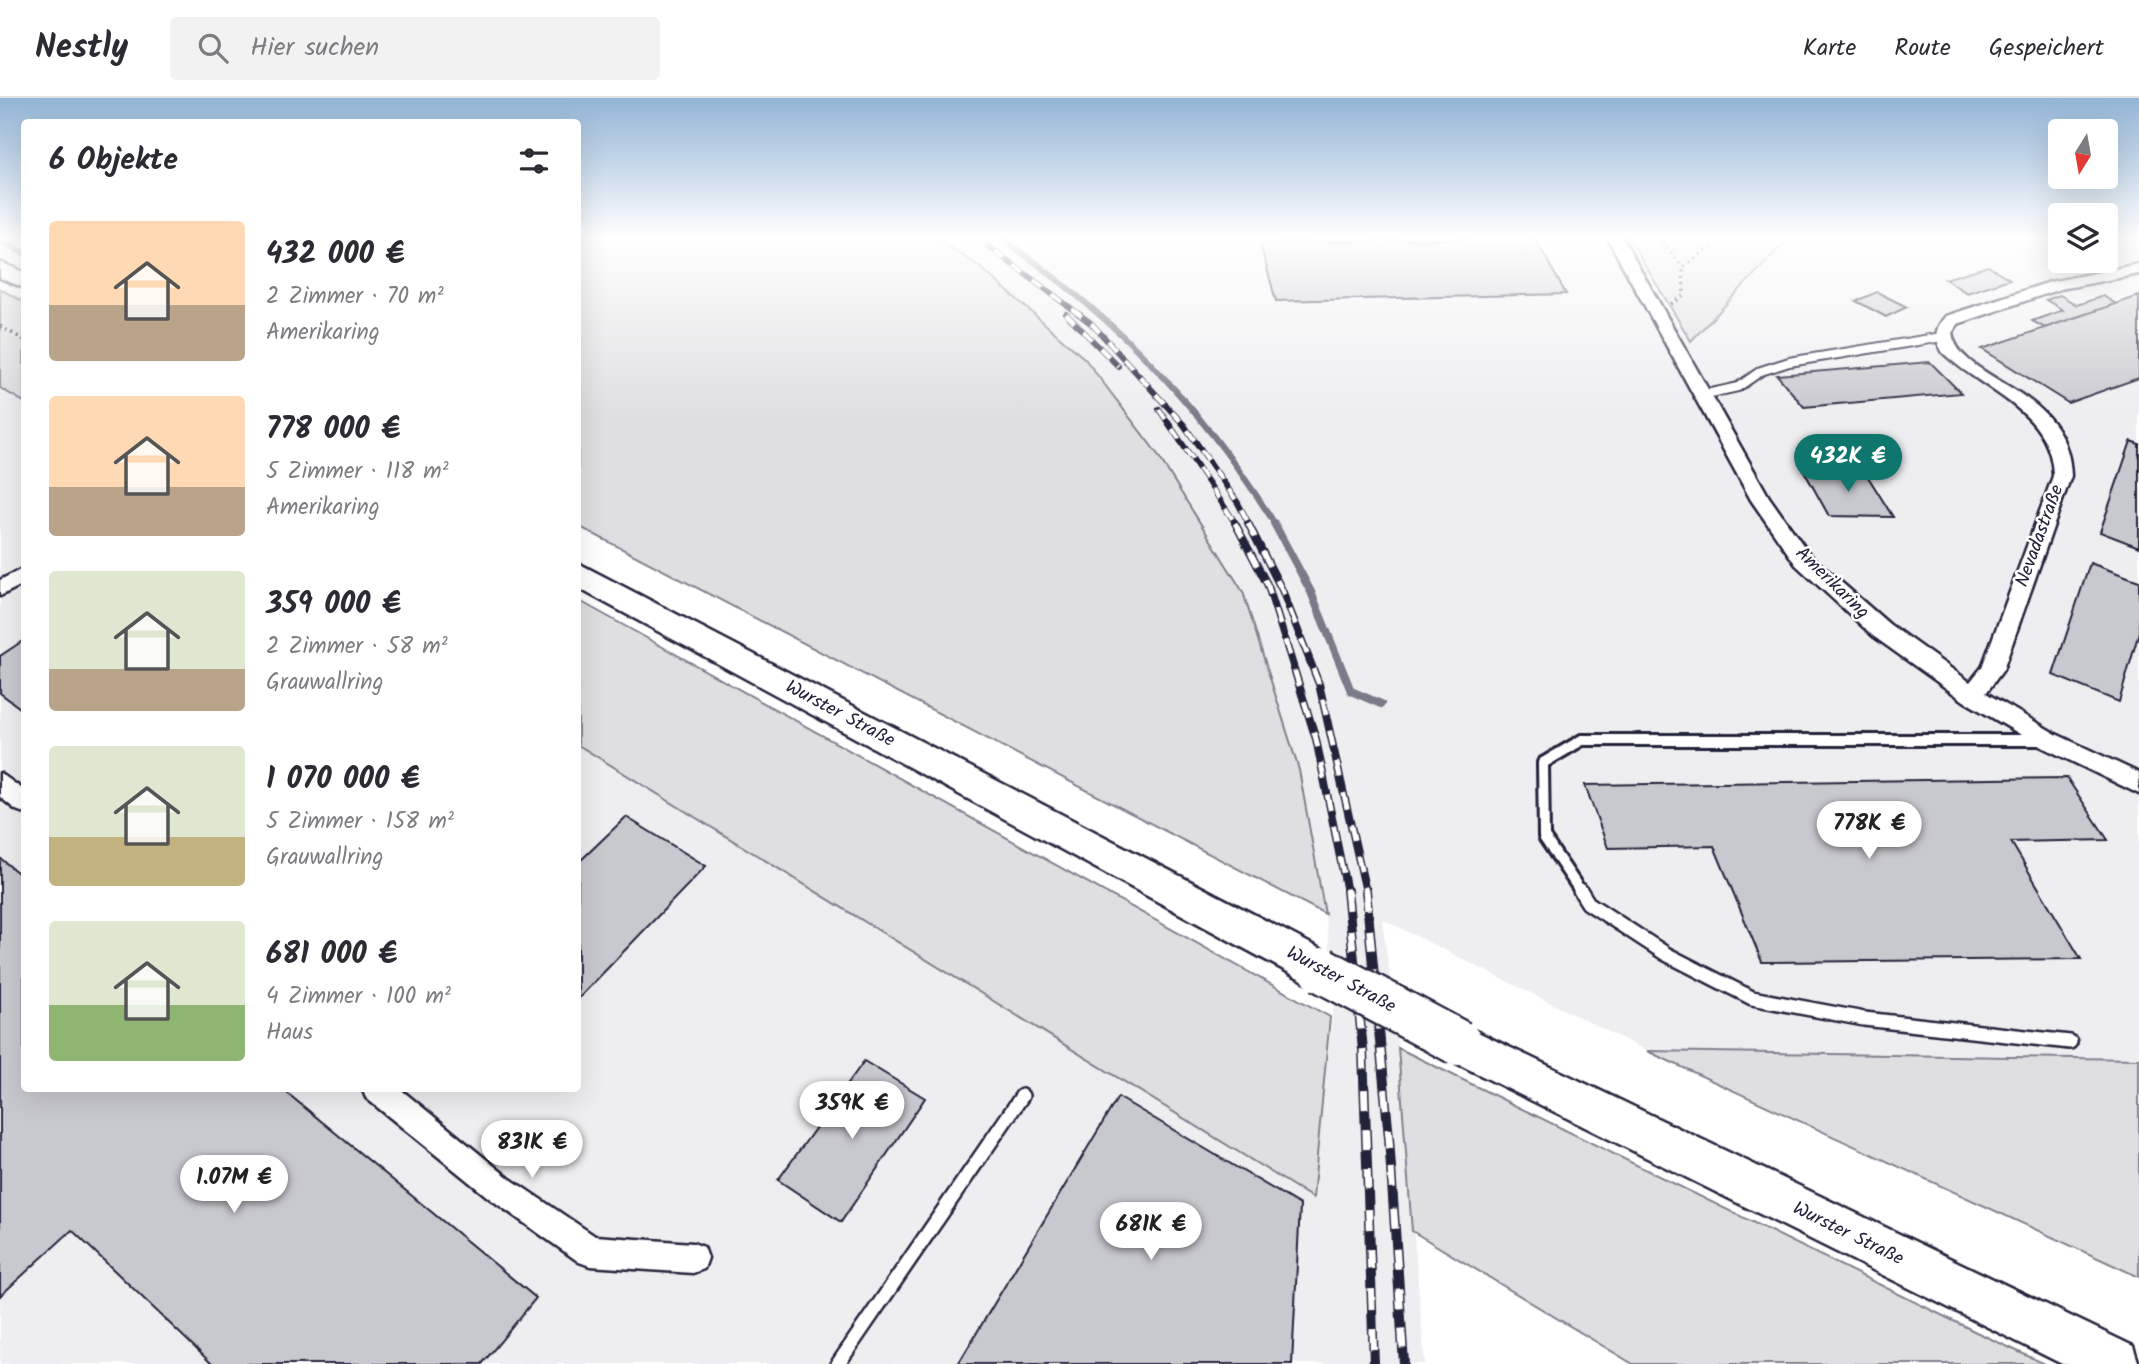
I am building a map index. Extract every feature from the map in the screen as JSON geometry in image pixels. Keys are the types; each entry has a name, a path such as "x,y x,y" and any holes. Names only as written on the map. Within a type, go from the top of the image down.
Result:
{"main road":[{"name":"Wurster Straße","path":"581,576 1458,1043 2115,1364"}],"street":[{"name":"Amerikaring","path":"1647,296 1761,500 1803,560 1881,631 1972,695 2048,740 2139,784"},
{"path":"1942,337 1944,327 1952,320 2023,296"},
{"name":"Nevadastraße","path":"1942,337 1949,349 1962,361 2041,417 2060,447 2063,461 2062,476 1992,670 1972,695"},
{"path":"0,589 21,577"},
{"path":"0,783 21,800"},
{"path":"381,1092 499,1188 590,1251 693,1258"}],"lane":[{"path":"1702,395 1738,387 1761,372 1788,362 1942,337"},
{"path":"2048,740 1583,740 1543,763 1544,837 1588,903 1666,954 1752,998 1864,1019 2070,1042"},
{"path":"838,1364 1022,1096"}],"path":[{"path":"1653,307 1676,303 1684,296"},
{"path":"0,326 21,338"}],"shaded area":[{"path":"0,296 13,296 21,300 21,400 0,388"},
{"path":"581,296 1013,296 1085,359 1156,452 1243,592 1299,770 1325,914 581,528"},
{"path":"1004,296 1664,296 1691,340 1733,296 2139,296 2139,1059 1647,1051 1382,919 1396,1023 1425,1364 0,1364 0,388 21,400 21,1092 581,1092 581,747 1313,1197 1335,990 1325,914 1299,770 1243,592"},
{"path":"1664,296 1734,296 1691,341"},
{"path":"581,602 1330,1017 1313,1198 581,747"},
{"path":"1398,1048 2045,1364 1633,1364 1412,1231"},
{"path":"1647,1051 2139,1057 2139,1277"}],"building":[{"path":"1275,296 1480,296 1276,301"},
{"path":"1867,296 1885,296 1907,307 1886,317 1856,301"},
{"path":"2062,296 2077,305 2103,296 2116,304 2045,328 2032,321 2063,310 2046,300"},
{"path":"2139,296 2139,378 2068,403 1982,349"},
{"path":"1930,362 1961,393 1804,407 1777,375"},
{"path":"2131,441 2139,444 2139,547 2100,532"},
{"path":"1804,471 1865,472 1893,517 1829,516"},
{"path":"2090,563 2139,581 2139,632 2119,702 2053,675"},
{"path":"21,642 21,709 0,693 0,656"},
{"path":"2067,778 2108,840 2011,842 2081,959 1762,962 1714,846 1608,848 1585,785"},
{"path":"626,817 706,866 581,996 581,860"},
{"path":"0,858 21,876 21,1092 286,1092 536,1298 482,1364 212,1364 72,1230 0,1296"},
{"path":"864,1061 925,1098 841,1222 778,1180"},
{"path":"1118,1097 1300,1205 1292,1364 958,1364"}],"waterway":[{"path":"1077,296 1119,332 1185,401 1216,439 1275,524"},
{"path":"1274,523 1311,592 1351,691 1381,704"}],"railway":[{"path":"1055,296 1092,324 1184,425 1238,503 1249,524"},
{"path":"1066,314 1118,366"},
{"path":"1159,409 1236,524"},
{"path":"1235,523 1268,586 1316,739 1347,892"},
{"path":"1248,523 1282,590 1319,684 1366,892"},
{"path":"1347,890 1363,1050 1374,1364"},
{"path":"1366,890 1389,1138 1404,1364"}]}
